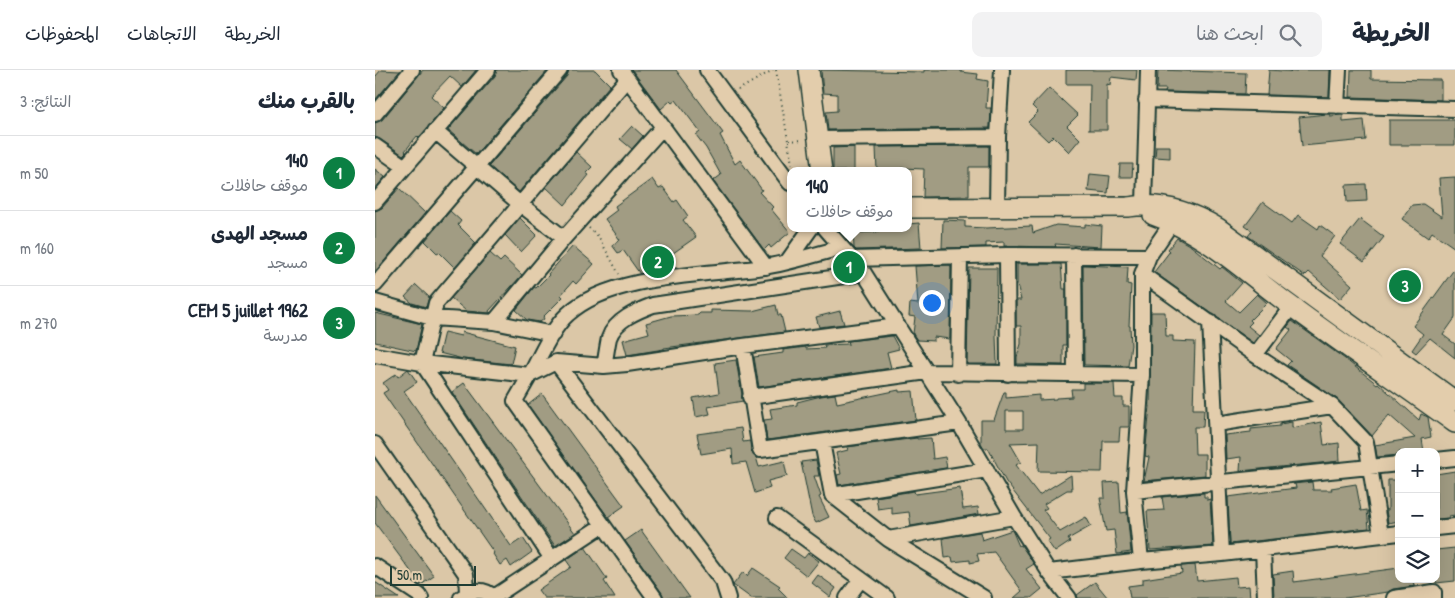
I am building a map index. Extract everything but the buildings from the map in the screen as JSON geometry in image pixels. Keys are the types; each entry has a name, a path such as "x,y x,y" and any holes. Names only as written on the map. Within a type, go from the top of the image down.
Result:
{"street":[{"path":"375,114 412,70"},
{"path":"375,202 488,70"},
{"path":"375,285 560,70"},
{"path":"707,70 787,179"},
{"path":"809,70 820,167"},
{"path":"997,207 998,137 1002,70"},
{"path":"1136,206 1148,70"},
{"path":"1337,106 1339,70"},
{"path":"552,559 422,363 436,302 519,204 624,74 766,267"},
{"path":"1146,100 1455,109"},
{"path":"494,322 564,238 662,128"},
{"path":"435,132 519,204 564,238"},
{"path":"817,139 998,137"},
{"path":"375,146 405,167"},
{"path":"912,208 1136,206 1176,217 1200,218 1217,228 1455,401"},
{"path":"1141,561 1134,491 1142,375 1142,274 1149,256 1176,217"},
{"path":"1176,217 1292,306 1455,423"},
{"path":"787,262 808,232"},
{"path":"828,232 864,273 959,423 1014,517 1049,572 1069,598"},
{"path":"655,598 515,401 566,315 583,302 625,286 657,279 766,267 841,248"},
{"path":"852,259 1007,255 1149,256"},
{"path":"1007,255 1008,374"},
{"path":"1074,255 1075,374"},
{"path":"958,374 960,257"},
{"path":"604,366 610,336 621,321 635,312 653,305 864,273"},
{"path":"1142,274 1255,355 1332,406 1366,442 1381,535"},
{"path":"375,302 432,318 494,322 553,334"},
{"path":"1255,355 1292,306"},
{"path":"1210,322 1223,554"},
{"path":"375,355 422,363 530,375 556,362 604,366 627,364 743,346 898,326"},
{"path":"743,346 760,450 959,423"},
{"path":"556,362 723,582 728,598"},
{"path":"750,397 927,372 958,374 1142,375"},
{"path":"1216,424 1332,406"},
{"path":"822,442 832,494 888,539 984,598"},
{"path":"375,444 465,574 464,596 480,590 488,592 495,597 603,525"},
{"path":"1440,460 1455,458"},
{"path":"1134,491 1395,464"},
{"path":"832,494 987,470"},
{"path":"888,539 1014,517"},
{"path":"777,518 887,598"},
{"path":"1440,528 1455,526"},
{"path":"1049,572 1141,561 1263,550 1395,533"},
{"path":"1263,550 1265,598"},
{"path":"375,566 421,598"},
{"path":"847,598 861,579"},
{"path":"1394,598 1434,592 1434,598"}],"path":[{"path":"727,96 773,70"},
{"path":"776,70 792,167"},
{"path":"580,220 598,236 625,286"}],"place":[{"name":"مسجد الهدى","path":"658,262"},
{"name":"140","path":"849,267"},
{"name":"CEM 5 juillet 1962","path":"1405,286"}]}
